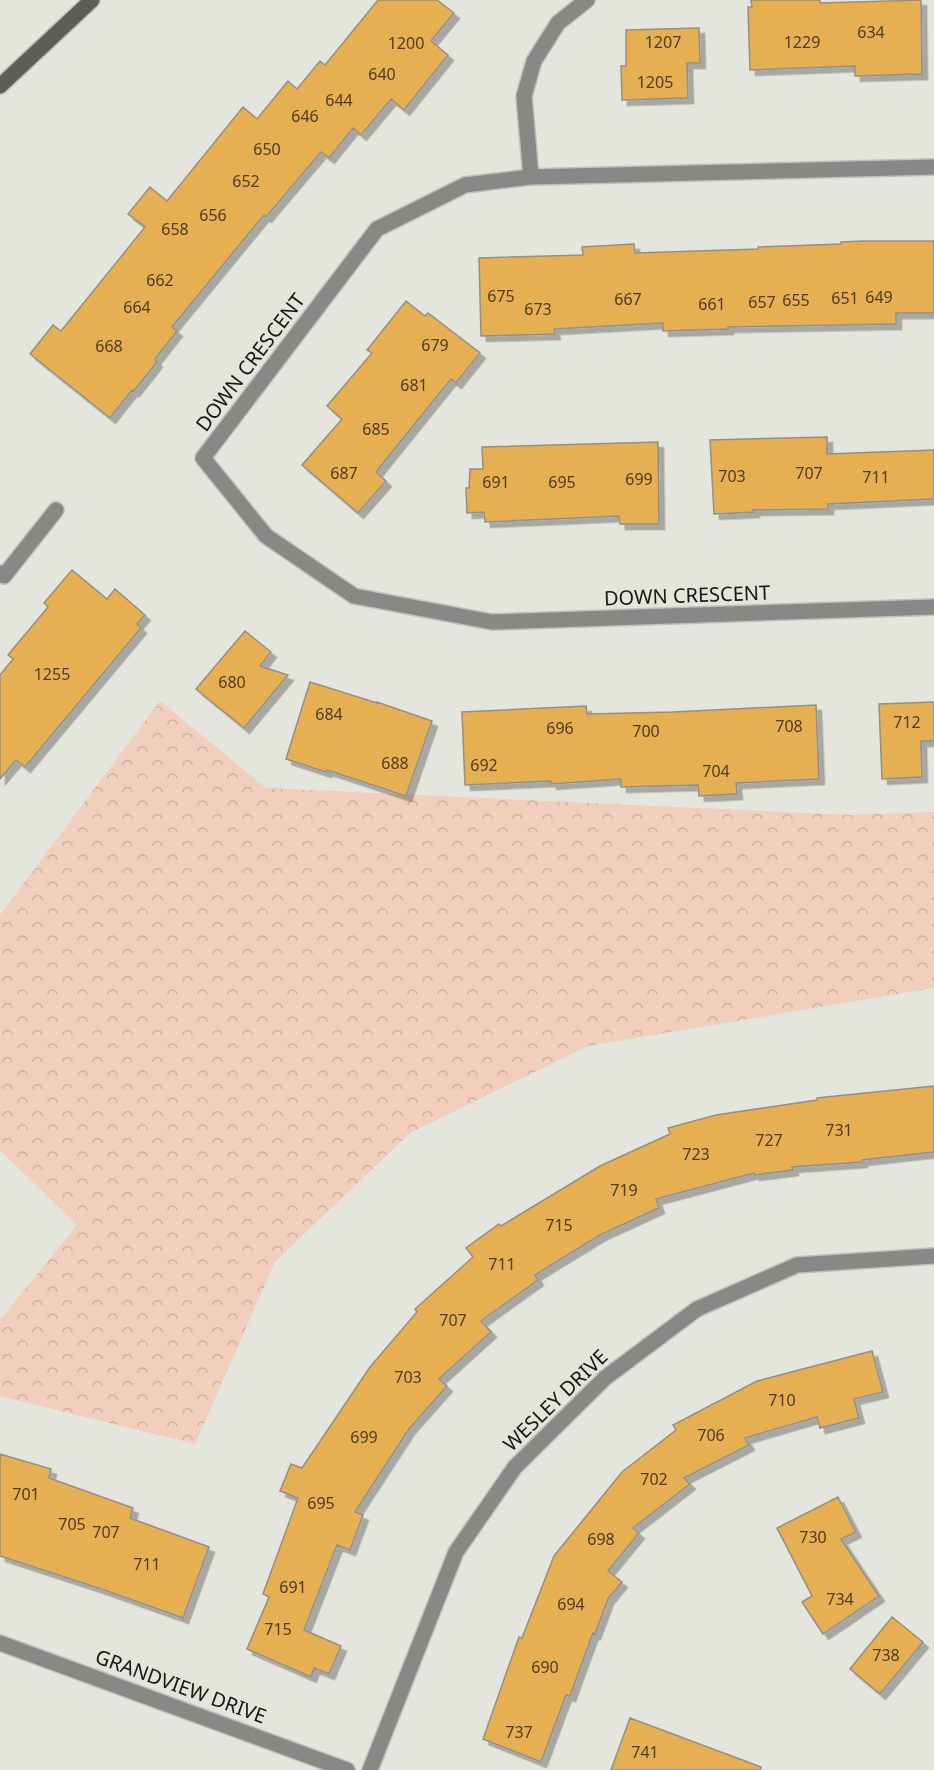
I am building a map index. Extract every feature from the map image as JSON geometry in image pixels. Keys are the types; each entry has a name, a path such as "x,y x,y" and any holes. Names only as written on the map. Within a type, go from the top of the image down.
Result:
{"main road":[{"path":"0,86 92,0"}],"street":[{"path":"531,177 524,96 534,61 558,23 587,0"},
{"name":"DOWN CRESCENT","path":"934,167 531,177 465,185 377,230 202,458 266,536 354,596 492,622 934,607"},
{"path":"1,576 56,510"},
{"name":"WESLEY DRIVE","path":"370,1770 456,1552 515,1467 605,1378 697,1309 797,1264 934,1257"},
{"name":"GRANDVIEW DRIVE","path":"0,1643 347,1770"}],"green space":[{"path":"160,701 266,788 850,815 934,812 934,988 588,1046 410,1133 275,1262 195,1444 0,1396 0,1320 77,1225 0,1150 0,915"}],"building":[{"path":"378,0 437,0 454,13 431,41 448,55 404,110 391,99 361,135 353,128 329,158 321,152 266,217 264,215 172,327 177,331 155,359 157,362 110,418 30,354 53,325 61,331 145,227 128,214 150,187 167,201 243,107 257,119 288,81 297,89 320,61 325,65"},
{"path":"751,0 820,0 820,3 921,0 922,74 855,76 855,66 750,70 748,7 752,7"},
{"path":"699,28 700,63 687,63 688,98 622,100 621,66 626,66 626,30"},
{"path":"863,241 934,241 934,313 896,313 896,324 728,327 728,329 663,331 663,323 554,329 555,334 481,336 479,258 583,255 582,247 634,244 635,253 758,249 758,247"},
{"path":"406,301 425,316 428,313 480,353 456,383 451,379 376,472 386,481 358,513 302,465 342,419 327,406 372,353 367,350"},
{"path":"827,437 827,454 934,450 934,499 828,504 828,509 753,510 754,512 714,514 710,440"},
{"path":"658,442 659,524 620,524 619,516 485,522 484,512 467,513 466,488 469,488 470,469 483,469 482,447"},
{"path":"72,570 107,599 115,589 145,615 137,624 141,628 25,767 16,760 0,779 0,675 13,659 8,655 48,607 44,603"},
{"path":"245,631 271,652 260,666 288,675 244,728 196,689"},
{"path":"310,682 432,721 406,796 286,759"},
{"path":"934,702 934,741 921,741 922,777 882,779 879,704"},
{"path":"816,705 819,779 736,783 737,794 699,796 698,785 621,787 621,779 551,784 551,781 465,785 462,712 586,706 587,714"},
{"path":"934,1086 934,1152 862,1160 862,1162 792,1167 793,1170 754,1175 754,1173 656,1199 659,1208 600,1235 535,1275 538,1280 481,1321 491,1332 439,1379 447,1386 409,1429 355,1512 363,1515 350,1550 337,1545 304,1630 341,1646 329,1674 314,1668 311,1677 247,1649 269,1597 263,1594 298,1498 280,1491 291,1464 302,1468 370,1367 417,1312 415,1309 473,1257 466,1248 499,1224 501,1226 600,1166 670,1134 668,1128 716,1115 817,1100 817,1098"},
{"path":"872,1351 883,1392 854,1399 859,1418 820,1428 817,1417 745,1438 749,1445 684,1478 690,1484 633,1528 639,1533 608,1571 622,1582 608,1599 570,1696 566,1695 541,1762 483,1739 519,1637 522,1638 554,1556 622,1472 676,1430 673,1425 757,1381"},
{"path":"0,1454 51,1469 49,1478 133,1508 130,1518 209,1547 183,1618 0,1556"},
{"path":"838,1497 856,1532 841,1539 879,1596 823,1634 802,1602 812,1596 777,1528"},
{"path":"892,1617 923,1642 880,1694 850,1669"},
{"path":"630,1718 761,1767 760,1770 611,1770"}]}
